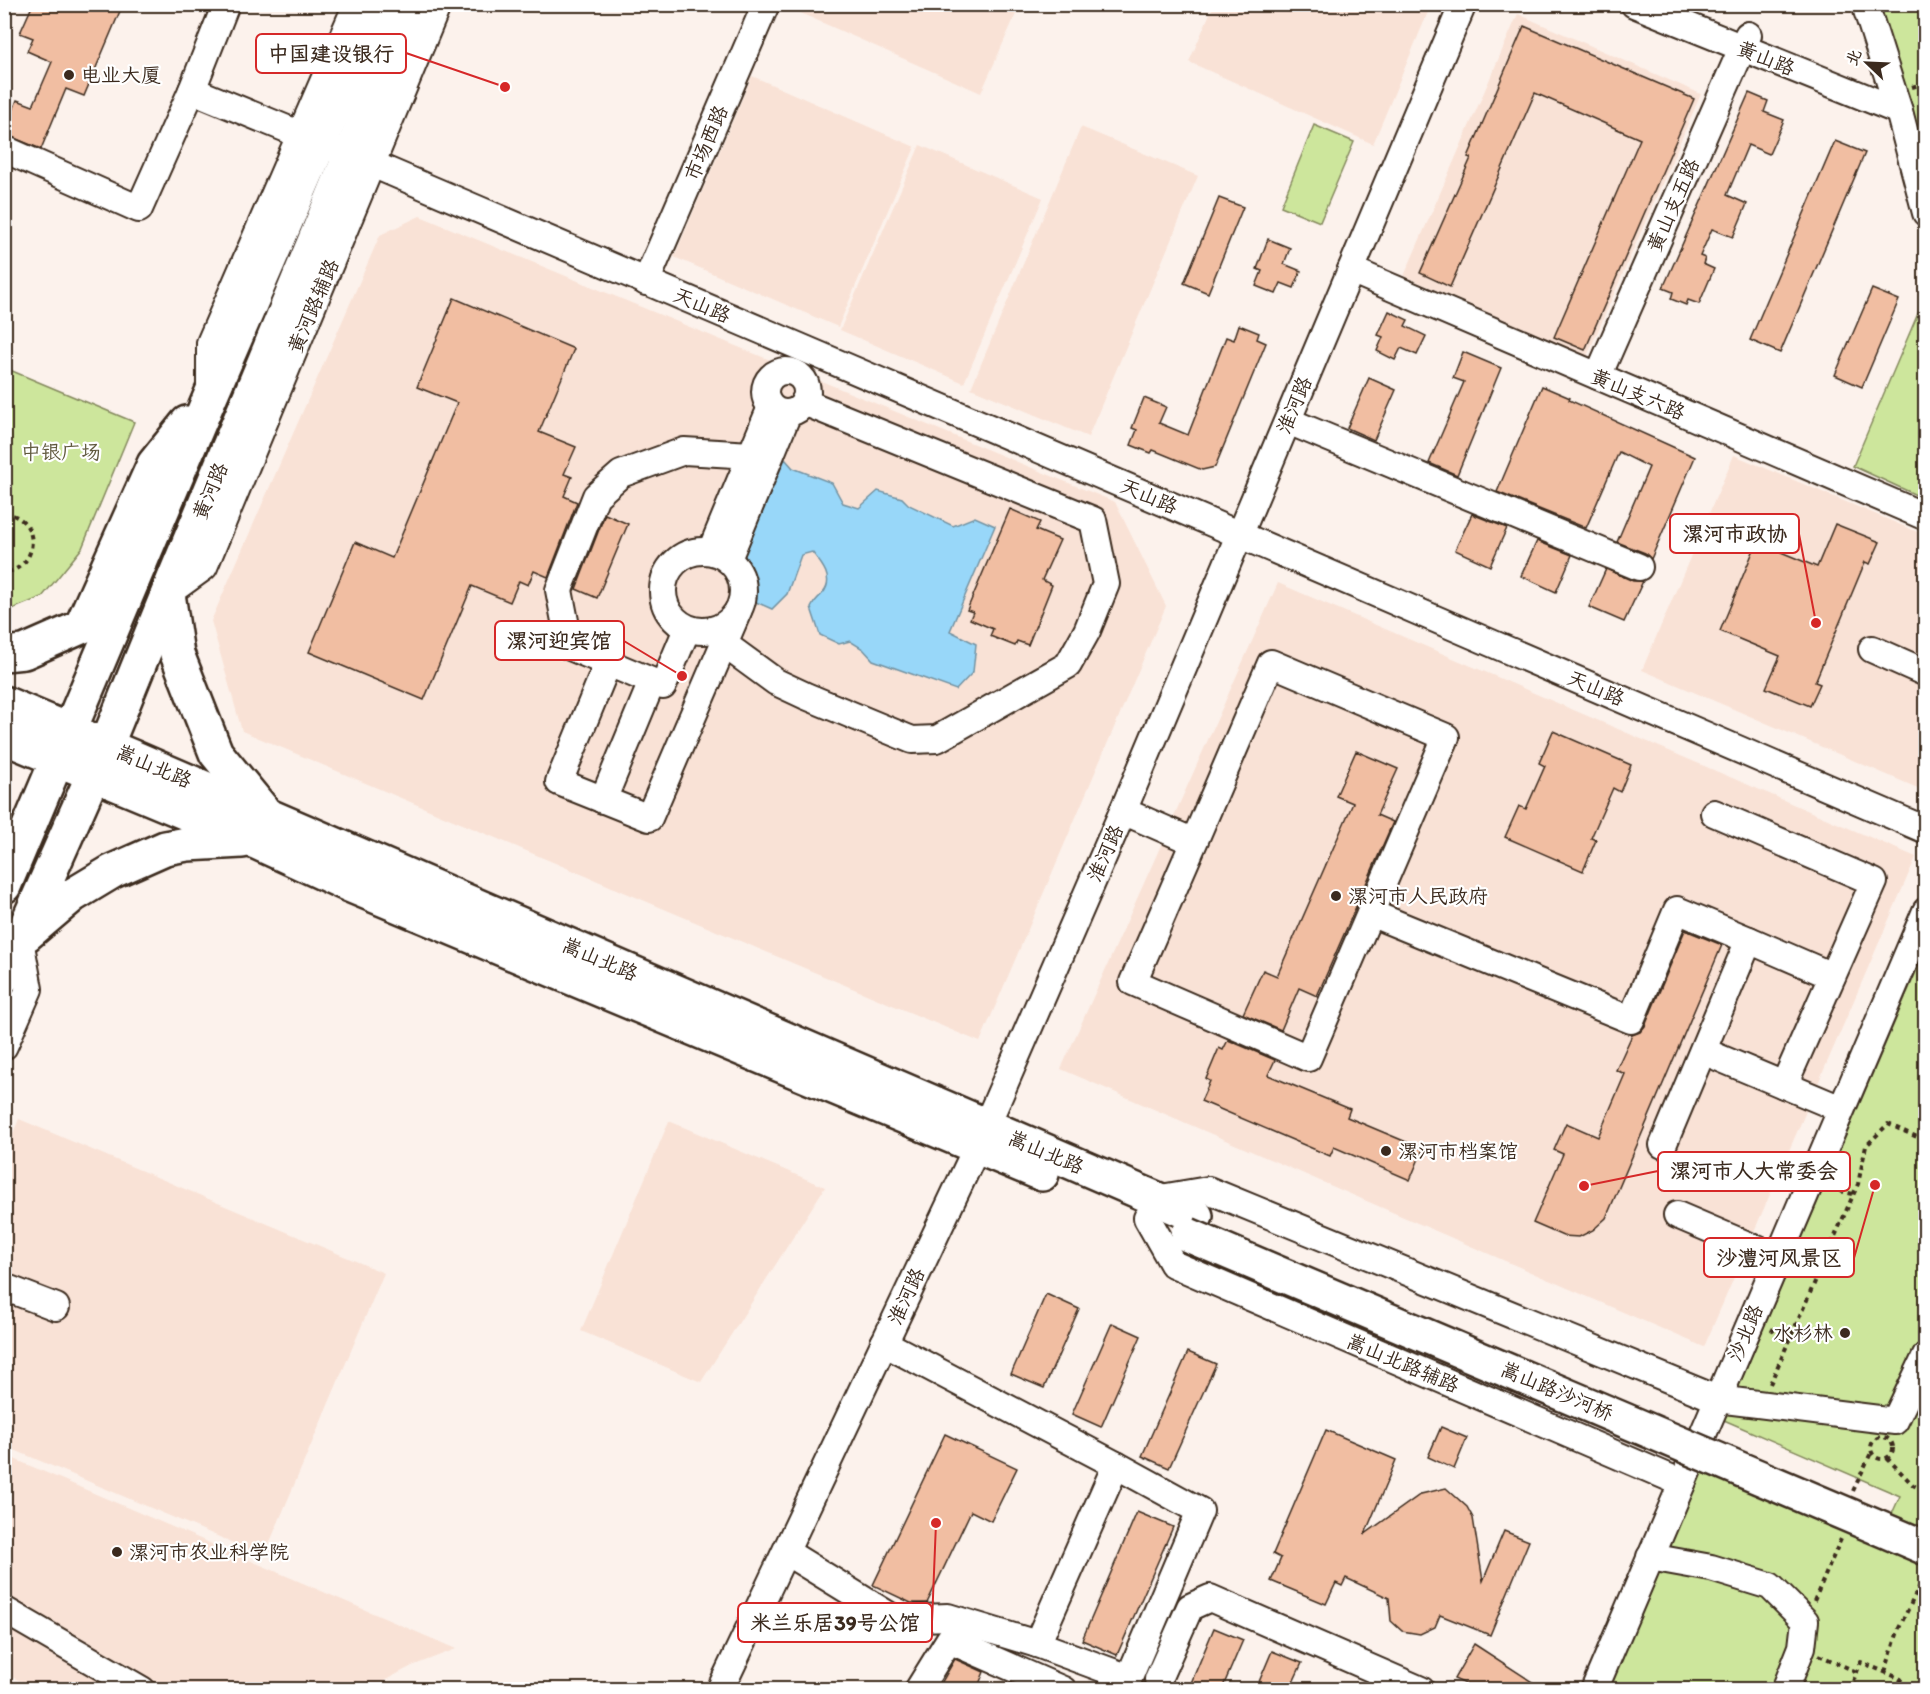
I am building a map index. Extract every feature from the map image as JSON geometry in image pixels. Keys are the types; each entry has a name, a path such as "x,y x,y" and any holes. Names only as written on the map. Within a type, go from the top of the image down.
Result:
{"main road":[{"name":"黄河路","path":"4,886 210,397 311,140 380,4"},
{"name":"黄河路","path":"4,976 100,760 168,593 361,160 413,4"},
{"path":"4,654 24,652 81,627 153,464 210,397"},
{"path":"20,940 73,895 113,871 165,848 259,828 216,753 177,654 168,593"},
{"name":"嵩山北路","path":"4,703 69,730 100,760 1192,1225"},
{"name":"嵩山北路","path":"4,737 57,760 100,760"},
{"name":"嵩山路沙河桥","path":"1192,1225 1926,1525"},
{"name":"嵩山路沙河桥","path":"1192,1225 1926,1548"}],"street":[{"path":"4,148 139,209 192,90 226,4"},
{"path":"311,140 357,4"},
{"path":"361,160 438,4"},
{"name":"市场西路","path":"646,282 766,4"},
{"name":"淮河路","path":"720,1689 981,1137 1123,811 1463,4"},
{"name":"黄山路","path":"1674,4 1745,41"},
{"path":"1865,4 1896,102 1926,213"},
{"name":"黄山路","path":"1637,5 1745,41 1896,102"},
{"name":"黄山支五路","path":"1598,376 1745,41"},
{"name":"天山路","path":"192,90 802,348 1926,830"},
{"name":"黄山支六路","path":"1351,270 1926,517"},
{"path":"791,372 802,348"},
{"path":"719,555 751,455 788,408 807,397 806,386 801,376 791,372 780,372 771,377 766,387 766,398 788,408 1093,520 1106,584 1087,631 1068,665 937,739 912,740 806,696 776,682 724,645"},
{"path":"719,555 788,408"},
{"path":"1288,421 1639,567"},
{"path":"687,628 663,686 570,648 559,590 596,496 621,474 684,451 751,455"},
{"path":"608,663 559,782 649,818 724,645 738,611 742,601 743,589 736,567 719,555 689,553 672,565 663,585 665,606 670,615 687,628 698,632 710,631 731,621 738,611"},
{"path":"1872,649 1926,673"},
{"path":"1271,663 1446,737 1308,1058 1133,982 1194,842 1271,663"},
{"path":"603,800 652,682"},
{"path":"1123,811 1194,842"},
{"path":"1714,813 1874,882 1784,1085"},
{"path":"1370,913 1631,1020 1677,910 1833,976"},
{"name":"沙北路","path":"1594,1689 1926,911"},
{"path":"4,1046 29,989 20,940"},
{"path":"1663,1145 1749,940"},
{"path":"1703,1051 1841,1109"},
{"path":"1151,1208 1208,1190 1717,1399 1895,1421 1926,1356"},
{"name":"嵩山北路辅路","path":"1151,1208 1173,1264 1682,1483"},
{"path":"1677,1215 1778,1258"},
{"path":"4,1287 56,1307"},
{"path":"786,1552 895,1619 948,1617 1037,1644 1129,1678 1200,1511 884,1343"},
{"path":"1037,1644 1116,1466"},
{"path":"1650,1557 1711,1568 1770,1586 1805,1621 1802,1647 1785,1689"},
{"path":"1161,1689 1158,1678 1190,1607 1209,1598 1421,1689"},
{"path":"4,1610 142,1689"},
{"path":"918,1689 949,1640 1063,1689"}],"path":[{"path":"4,513 18,517 25,524 32,542 27,560 20,567 4,573"},
{"path":"1765,1405 1771,1378 1858,1184 1866,1146 1888,1125 1926,1142"},
{"path":"1822,1191 1832,1189 1853,1194"},
{"path":"1852,1494 1871,1453 1872,1443 1877,1438 1884,1437 1890,1440 1893,1446 1892,1453 1887,1458 1876,1458 1871,1453"},
{"path":"1887,1458 1914,1485 1926,1492"},
{"path":"1805,1621 1840,1542"},
{"path":"1885,1672 1899,1628 1926,1573"},
{"path":"1802,1647 1857,1672"},
{"path":"1866,1689 1852,1684 1861,1662 1901,1679 1897,1687 1907,1689"}],"shaded area":[{"path":"1020,4 981,93 796,11 799,5"},
{"path":"1214,4 1431,5 1373,144 1189,62"},
{"path":"1518,14 1701,94 1587,356 1404,276"},
{"path":"752,76 915,147 838,327 674,257"},
{"path":"1081,127 1198,176 1088,437 971,388"},
{"path":"920,145 1043,198 964,383 840,330"},
{"path":"420,216 1115,502 1166,606 980,1042 242,731 211,621 380,235"},
{"path":"1734,455 1925,535 1926,786 1920,789 1642,670"},
{"name":"漯河市人民政府","path":"1278,583 1916,857 1704,1347 1061,1069"},
{"path":"19,1119 384,1273 264,1556 5,1446 4,1154"},
{"path":"669,1121 825,1187 701,1382 581,1331"},
{"name":"漯河市农业科学院","path":"5,1455 456,1649 412,1666 373,1689 41,1690 5,1674"}],"green space":[{"path":"1878,5 1925,5 1925,162"},
{"path":"1314,125 1354,142 1320,222 1281,206"},
{"path":"1925,297 1925,499 1853,466"},
{"name":"中银广场","path":"5,368 134,422 82,548 42,597 5,612"},
{"path":"1925,951 1925,1689 1606,1690 1697,1469 1891,1516 1900,1496 1724,1420"}],"water":[{"path":"785,459 793,468 832,483 843,503 859,508 878,491 902,498 909,505 953,526 975,517 995,526 950,631 976,644 973,672 956,690 873,660 863,649 850,641 839,644 820,635 811,608 823,593 828,582 823,566 812,552 801,555 787,594 772,609 747,598 748,577 741,561"}],"building":[{"name":"电业大厦","path":"33,4 123,4 84,96 66,89 41,149 4,134 17,100 33,106 52,62 27,51 33,38 20,33"},
{"path":"1524,26 1694,99 1585,350 1554,337 1640,139 1535,93 1450,287 1420,273 1471,158 1468,157"},
{"path":"1749,93 1768,101 1764,112 1784,120 1769,154 1748,145 1727,195 1747,204 1733,237 1712,229 1700,256 1705,258 1703,264 1714,269 1699,304 1688,300 1686,305 1671,299 1673,292 1663,288"},
{"path":"1835,141 1865,153 1780,353 1750,340"},
{"path":"1219,198 1243,207 1208,293 1184,283"},
{"path":"1268,239 1290,248 1284,264 1301,271 1294,288 1281,283 1276,294 1256,286 1262,271 1257,269"},
{"path":"1872,289 1899,300 1862,387 1835,375"},
{"path":"454,298 574,349 539,432 576,447 564,474 572,477 564,496 577,502 548,577 534,571 528,585 519,581 510,602 472,586 424,700 309,652 355,542 392,558 457,403 417,387"},
{"path":"1389,311 1408,320 1405,326 1426,336 1417,355 1401,348 1395,360 1377,351 1383,337 1378,335"},
{"path":"1239,325 1259,333 1257,339 1266,343 1215,467 1202,470 1153,450 1151,453 1131,445 1137,430 1132,428 1144,398 1166,407 1159,423 1188,435 1226,337 1234,340"},
{"path":"1463,352 1501,368 1457,475 1429,463 1464,382 1453,378"},
{"path":"1369,378 1396,390 1374,440 1347,428"},
{"path":"1542,386 1695,457 1651,559 1645,553 1617,542 1649,467 1619,452 1586,528 1497,492"},
{"path":"1010,509 1040,522 1036,530 1060,540 1042,580 1052,585 1028,645 1017,641 1015,646 990,636 993,629 970,619 973,612 967,610"},
{"path":"605,514 628,524 597,598 576,589"},
{"path":"1472,514 1507,528 1490,566 1455,550"},
{"path":"1835,524 1880,542 1870,564 1865,562 1815,682 1820,684 1810,706 1766,688 1780,656 1720,631 1757,542 1817,567"},
{"path":"1537,541 1572,555 1556,592 1521,576"},
{"path":"1606,569 1633,581 1643,581 1624,622 1589,607"},
{"path":"1553,731 1631,765 1620,792 1613,788 1591,838 1596,840 1583,871 1505,837 1519,806 1526,809 1545,766 1539,763"},
{"name":"漯河市人民政府","path":"1356,751 1398,769 1377,815 1393,822 1317,996 1299,988 1281,1030 1243,1014 1263,970 1277,976 1353,803 1336,796"},
{"path":"1685,930 1722,945 1606,1218 1593,1230 1579,1237 1563,1236 1533,1223 1563,1154 1554,1150 1566,1123 1598,1137 1625,1074 1616,1070 1632,1035 1640,1032 1645,1026"},
{"path":"1228,1040 1275,1060 1268,1075 1350,1109 1347,1117 1423,1149 1410,1180 1334,1147 1330,1156 1201,1101 1210,1081 1206,1079 1219,1048 1223,1050"},
{"path":"1046,1294 1079,1309 1044,1388 1011,1374"},
{"path":"1112,1323 1141,1336 1101,1427 1072,1414"},
{"path":"1188,1352 1216,1364 1169,1468 1142,1456"},
{"path":"1441,1427 1467,1438 1454,1469 1428,1457"},
{"path":"1326,1430 1396,1460 1365,1534 1421,1494 1446,1488 1467,1507 1473,1518 1483,1581 1504,1531 1529,1541 1490,1635 1440,1615 1435,1627 1420,1634 1402,1631 1391,1621 1389,1598 1346,1578 1342,1586 1336,1583 1326,1604 1271,1581 1281,1558 1273,1554"},
{"path":"945,1434 1017,1468 991,1521 971,1511 927,1603 911,1603 873,1585"},
{"path":"1137,1512 1173,1527 1117,1655 1082,1640"},
{"path":"1214,1628 1243,1640 1222,1689 1207,1689 1191,1683"},
{"path":"1474,1644 1543,1689 1477,1689 1454,1679"},
{"path":"1272,1651 1302,1663 1290,1689 1256,1689"},
{"path":"955,1659 984,1672 977,1689 938,1689"}],"place":[{"name":"电业大厦","path":"69,75"},
{"name":"中国建设银行","path":"505,87"},
{"name":"漯河市政协","path":"1816,623"},
{"name":"漯河迎宾馆","path":"682,676"},
{"name":"漯河市人民政府","path":"1336,896"},
{"name":"漯河市档案馆","path":"1386,1151"},
{"name":"沙澧河风景区","path":"1875,1185"},
{"name":"漯河市人大常委会","path":"1584,1186"},
{"name":"水杉林","path":"1845,1333"},
{"name":"米兰乐居39号公馆","path":"936,1523"},
{"name":"漯河市农业科学院","path":"117,1552"}]}
